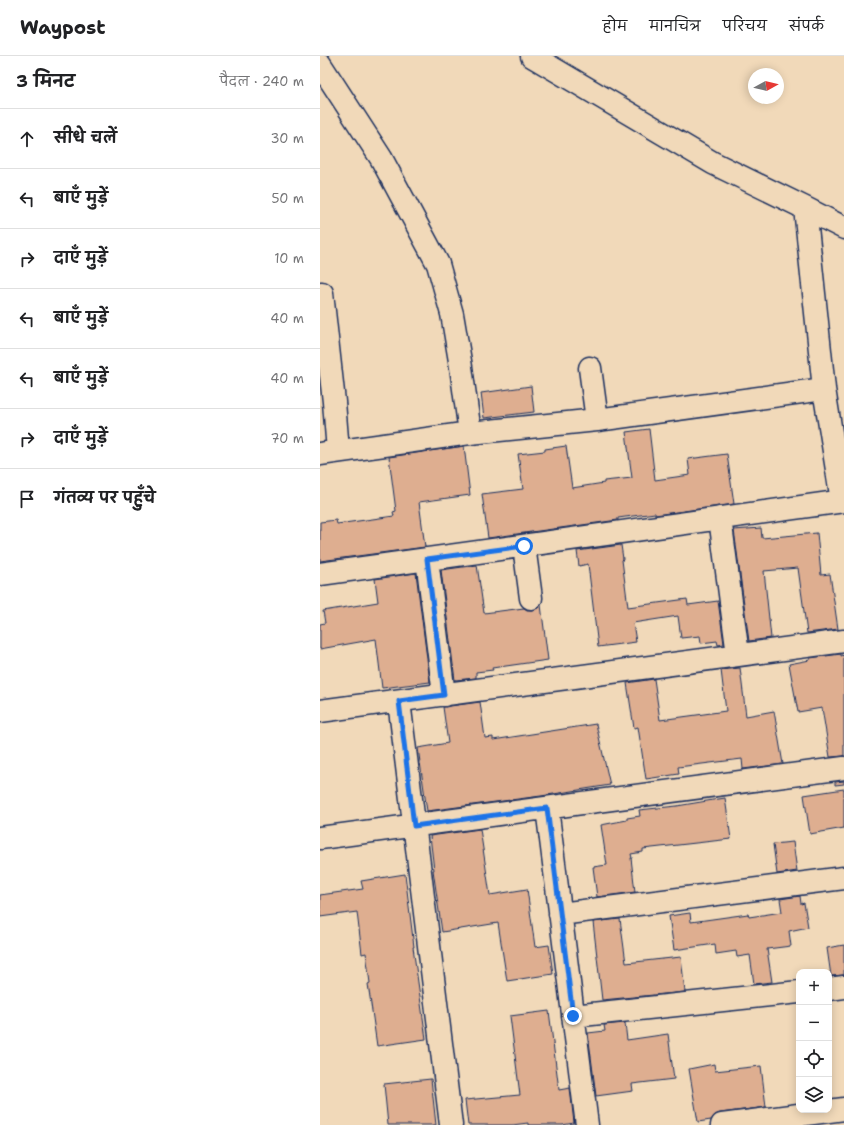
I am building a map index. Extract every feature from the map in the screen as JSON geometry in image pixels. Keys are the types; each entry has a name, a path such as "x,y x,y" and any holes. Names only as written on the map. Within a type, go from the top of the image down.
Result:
{"street":[{"path":"532,56 713,163 844,228"},
{"path":"320,64 381,158 438,264 452,314 470,433"},
{"path":"320,574 843,501 824,389 805,208"},
{"path":"322,293 334,402 329,453 470,433 597,420 824,389"},
{"path":"590,368 597,420"},
{"path":"720,518 738,655"},
{"path":"524,546 531,598"},
{"path":"427,559 444,695"},
{"path":"320,711 844,641"},
{"path":"399,701 450,1125"},
{"path":"320,838 844,768"},
{"path":"547,808 587,1125"},
{"path":"560,914 844,878"},
{"path":"832,989 844,987"},
{"path":"573,1016 796,992"},
{"path":"722,1125 844,1109"}],"building":[{"path":"531,386 534,412 484,418 481,393"},
{"path":"649,429 655,480 690,475 688,459 727,454 734,504 655,515 655,513 618,518 618,520 488,538 482,494 523,489 518,454 545,451 545,449 566,446 572,488 604,483 604,481 632,478 626,432"},
{"path":"464,446 470,495 419,502 425,547 320,561 320,522 336,520 337,524 394,516 393,512 396,511 389,457"},
{"path":"761,528 762,538 817,533 821,575 830,574 838,629 807,633 798,568 764,571 771,638 749,641 734,530"},
{"path":"621,545 628,607 687,599 688,605 718,601 724,644 718,645 717,641 701,643 700,636 681,638 678,616 633,623 636,642 598,647 588,564 579,566 577,551"},
{"path":"477,565 484,613 524,608 527,610 533,610 541,605 548,660 492,668 493,670 476,672 476,678 455,680 441,570"},
{"path":"416,573 430,682 382,688 376,639 320,649 320,624 325,623 323,611 378,602 375,579"},
{"path":"841,654 841,656 844,655 844,756 830,757 822,708 798,712 789,664 810,660 810,658"},
{"path":"740,668 746,716 774,711 783,764 743,769 742,759 678,767 679,774 646,779 638,727 634,728 627,683 654,679 660,720 726,711 721,670"},
{"path":"480,702 485,738 493,737 493,740 596,724 610,785 427,811 418,748 448,743 443,707"},
{"path":"844,781 844,784 835,785 835,782"},
{"path":"844,789 844,828 810,834 804,795"},
{"path":"725,798 731,839 643,849 643,852 631,854 635,892 597,897 593,867 607,865 601,825 640,816 639,810 677,806"},
{"path":"480,829 490,895 527,889 535,947 549,945 553,974 507,981 498,923 442,932 433,870 430,836"},
{"path":"793,842 797,871 777,874 773,844"},
{"path":"405,874 413,947 426,1039 377,1046 368,984 370,983 366,953 362,954 357,912 320,917 320,895 363,889 361,881"},
{"path":"800,896 801,904 804,903 808,927 789,931 791,946 767,949 772,982 754,984 750,955 737,957 736,951 716,954 715,944 674,950 669,916 690,913 691,922 748,914 749,917 782,912 780,899"},
{"path":"620,919 626,963 681,957 685,992 602,1000 593,922"},
{"path":"844,945 844,975 832,976 832,969 830,969 827,948"},
{"path":"549,1011 559,1090 570,1088 574,1123 562,1125 528,1125 528,1123 512,1125 468,1125 465,1100 520,1095 510,1016"},
{"path":"625,1023 627,1040 668,1034 674,1079 632,1084 633,1091 596,1096 588,1033 605,1031 604,1025"},
{"path":"714,1064 715,1071 761,1066 766,1107 720,1113 715,1115 711,1120 698,1122 689,1069"},
{"path":"431,1079 436,1125 388,1125 384,1084"}],"route":[{"path":"524,546 427,559 444,695 399,701 414,826 547,808 573,1016"}]}
